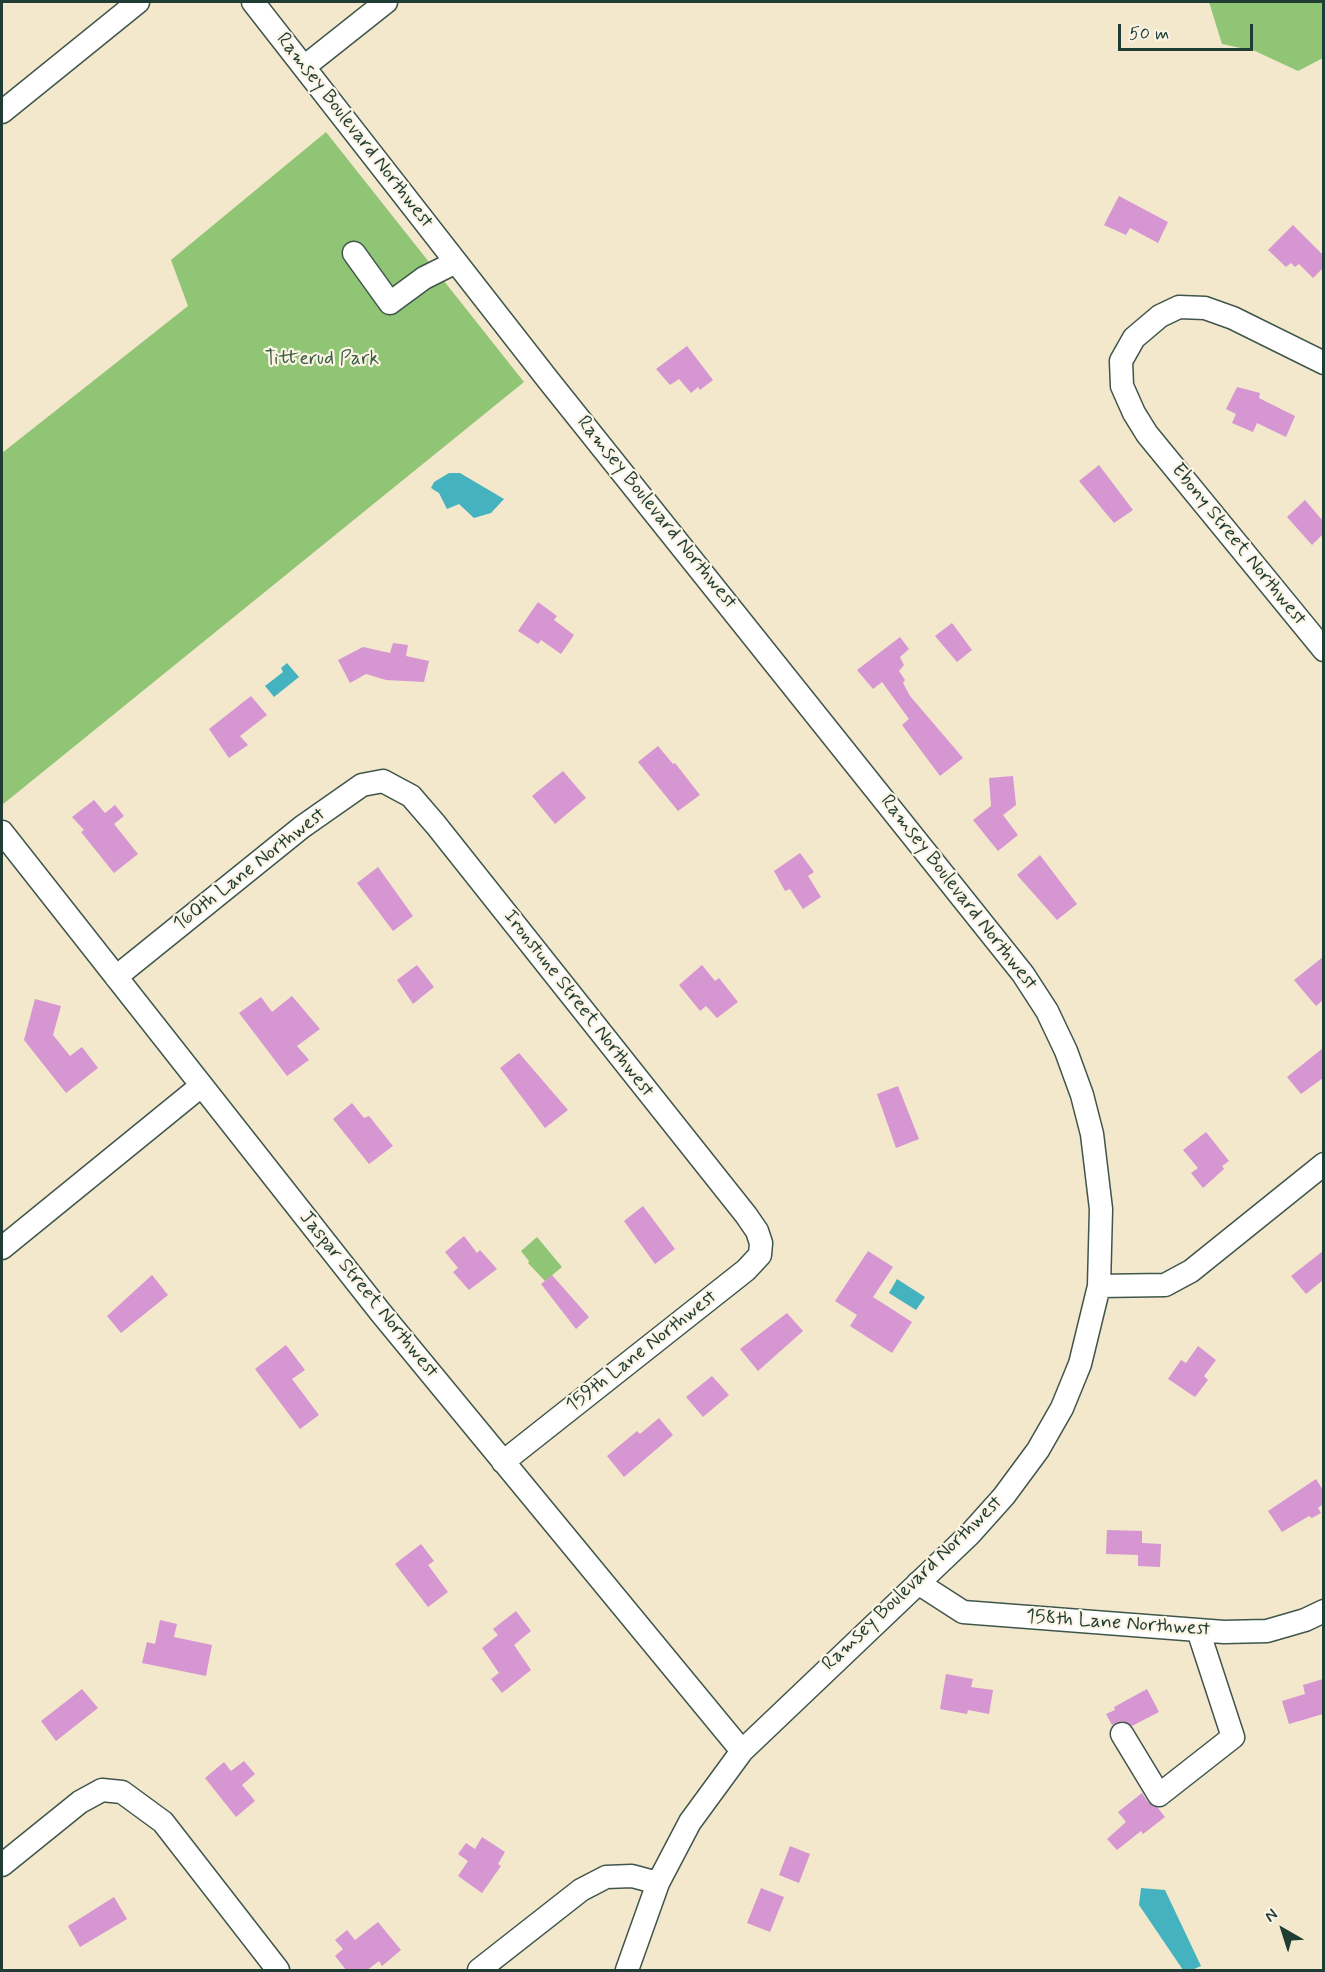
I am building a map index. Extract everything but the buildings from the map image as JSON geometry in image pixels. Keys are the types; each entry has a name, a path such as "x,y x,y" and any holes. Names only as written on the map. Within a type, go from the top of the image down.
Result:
{"street":[{"path":"2,112 138,2"},
{"name":"Ramsey Boulevard Northwest","path":"253,2 456,262 1023,974 1047,1011 1066,1051 1082,1095 1092,1134 1101,1209 1099,1286 1080,1364 1062,1408 1038,1450 997,1504 742,1751 690,1822 658,1883 627,1971"},
{"path":"304,67 386,2"},
{"path":"354,253 390,303 424,278 456,262"},
{"name":"Ebony Street Northwest","path":"1323,363 1233,318 1205,308 1179,307 1160,316 1134,338 1121,361 1122,386 1134,413 1152,440 1323,650"},
{"name":"160th Lane Northwest","path":"116,977 303,827 362,785 383,781 391,786"},
{"name":"Ironstune Street Northwest","path":"391,786 411,796 436,825 757,1231"},
{"name":"Jaspar Street Northwest","path":"2,832 201,1086 503,1462 742,1751"},
{"path":"2,1248 201,1086"},
{"path":"1099,1286 1165,1285 1191,1271 1323,1164"},
{"name":"159th Lane Northwest","path":"503,1462 746,1270 760,1255 761,1243 757,1231"},
{"name":"158th Lane Northwest","path":"918,1583 963,1612 1198,1630 1267,1631 1305,1620 1323,1611"},
{"path":"1122,1734 1159,1795 1233,1737 1198,1630"},
{"path":"2,1865 80,1802 102,1790 122,1792 138,1801 163,1822 278,1971"},
{"path":"479,1971 581,1890 606,1877 632,1876 658,1883"}],"green space":[{"path":"1209,2 1323,2 1323,58 1298,71 1255,51 1222,44"},
{"name":"Titterud Park","path":"326,132 524,382 2,805 2,453 188,306 171,260"},
{"path":"537,1237 562,1267 545,1281 528,1263 529,1261 521,1251"}],"water":[{"path":"449,473 460,473 504,499 491,513 474,518 459,504 447,509 439,493 431,488 434,482"},
{"path":"287,663 299,677 274,697 265,686 283,672 281,668"},
{"path":"897,1279 925,1297 916,1310 889,1293"},
{"path":"1141,1888 1165,1890 1201,1966 1192,1970 1183,1970 1139,1905"}]}
